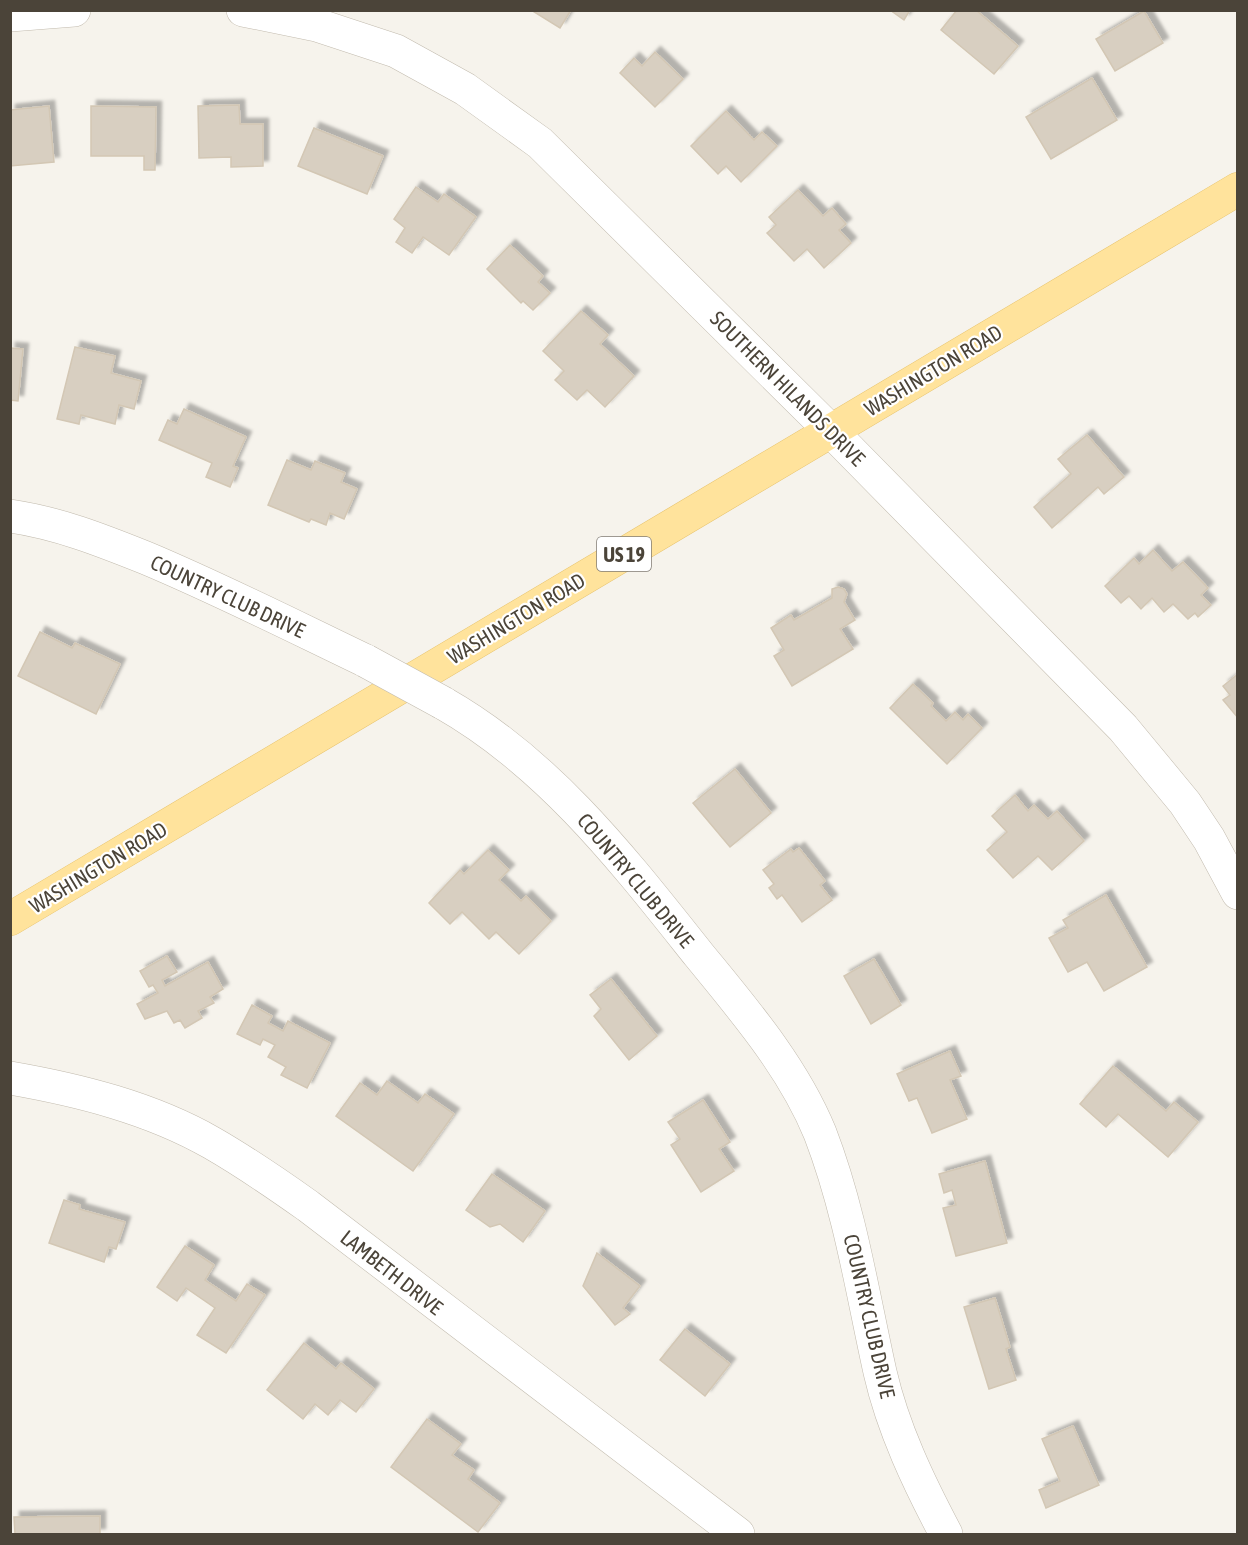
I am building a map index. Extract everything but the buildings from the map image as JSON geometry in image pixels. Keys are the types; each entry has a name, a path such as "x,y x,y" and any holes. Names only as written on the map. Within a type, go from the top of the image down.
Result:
{"main road":[{"name":"WASHINGTON ROAD","path":"10,919 1238,189"}],"street":[{"path":"10,15 74,10"},
{"name":"SOUTHERN HILANDS DRIVE","path":"243,10 317,25 396,51 430,68 503,114 540,142 831,431 1124,728 1158,766 1209,838 1238,893"},
{"name":"COUNTRY CLUB DRIVE","path":"10,516 38,520 112,545 188,576 366,661 443,703 504,742 555,787 596,830 766,1040 797,1089 819,1132 843,1202 862,1278 880,1374 903,1444 945,1534"},
{"name":"LAMBETH DRIVE","path":"10,1078 97,1097 145,1113 210,1142 234,1156 308,1206 738,1534"}]}
